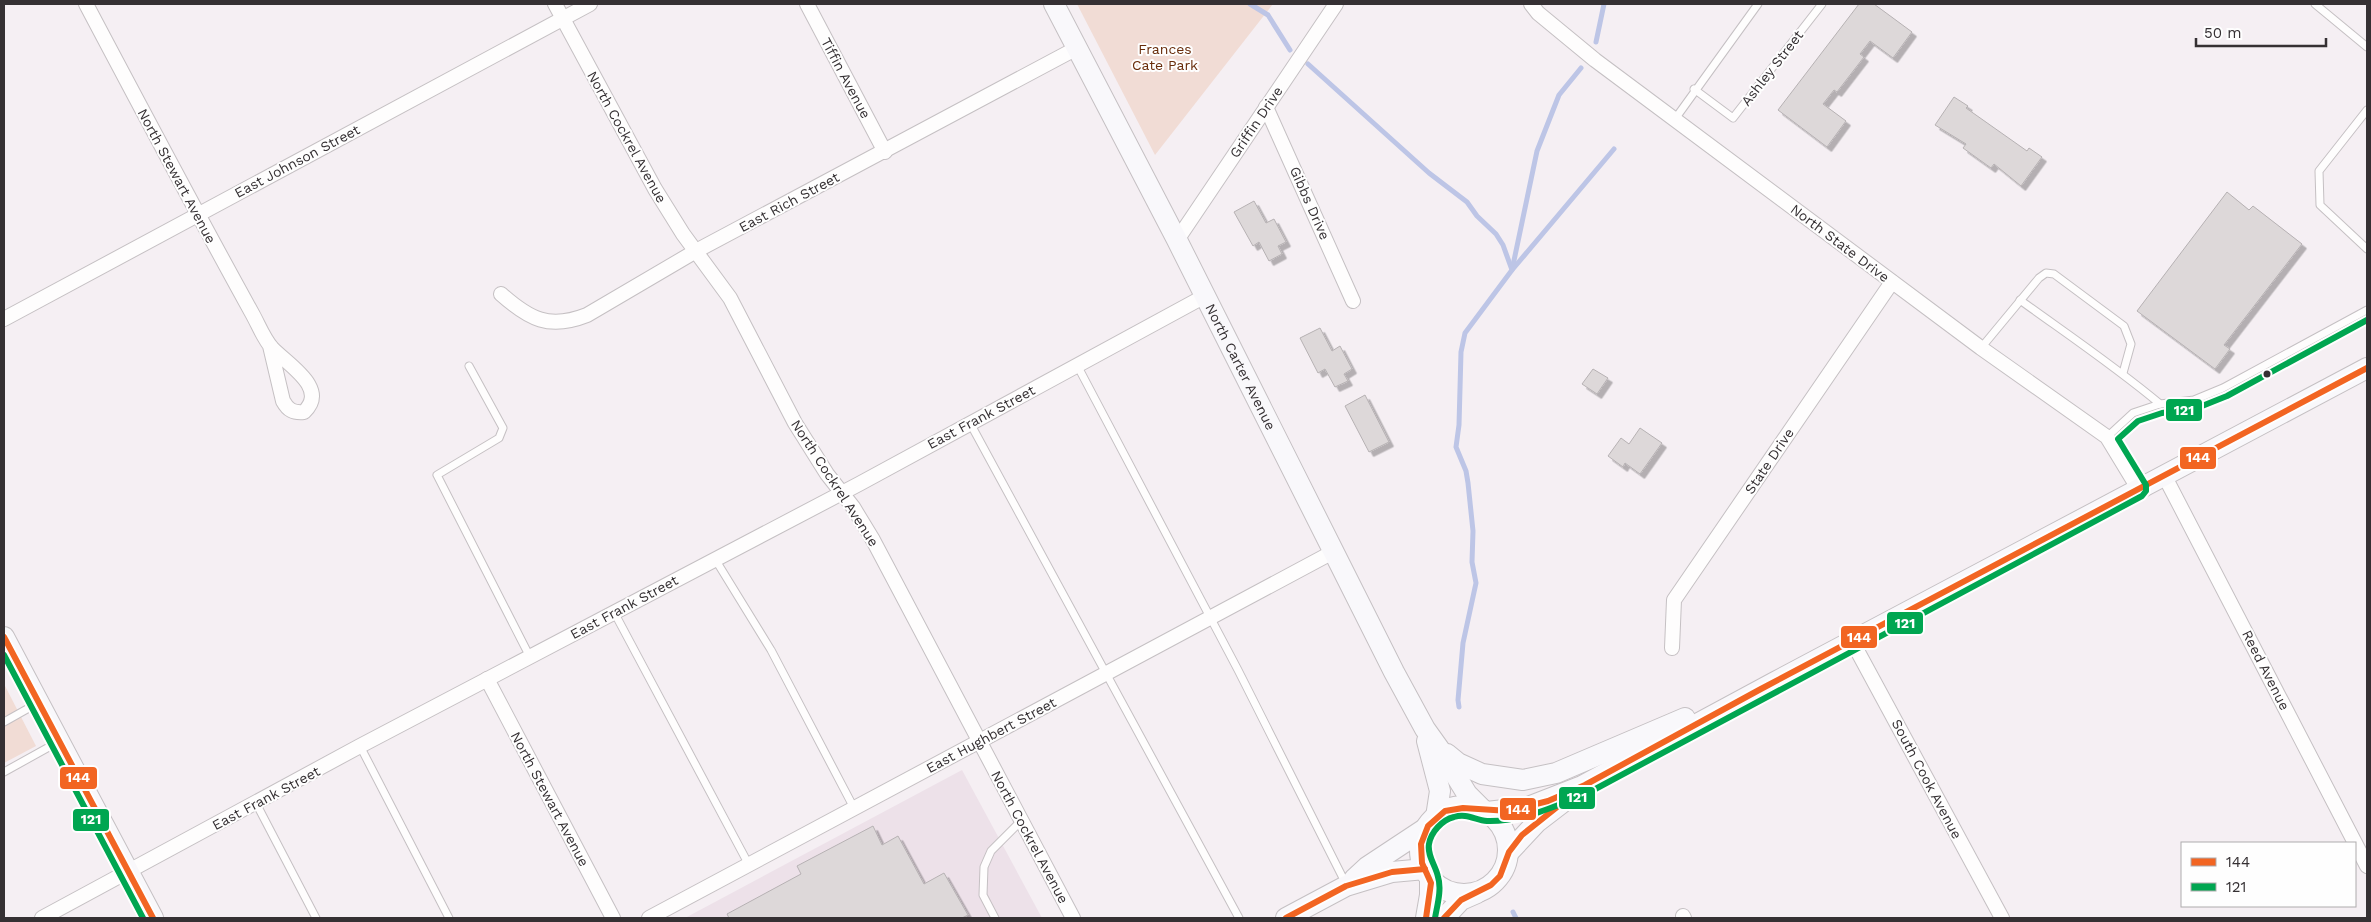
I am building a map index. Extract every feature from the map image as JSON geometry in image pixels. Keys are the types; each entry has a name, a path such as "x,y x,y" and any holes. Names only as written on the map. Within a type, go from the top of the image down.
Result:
{"street":[{"name":"North Stewart Avenue","path":"86,4 197,215 270,346"},
{"name":"North Cockrel Avenue","path":"555,4 655,189 730,298 795,423 826,474 853,507 873,540 1073,918"},
{"name":"East Johnson Street","path":"4,319 590,4"},
{"name":"Tiffin Avenue","path":"807,4 885,152"},
{"name":"North Carter Avenue","path":"1054,4 1177,240 1333,552 1425,729 1468,794 1485,811"},
{"name":"Griffin Drive","path":"1177,240 1336,4"},
{"name":"North State Drive","path":"1531,4 1538,13 1571,41 1981,348 2107,437 2138,488"},
{"name":"East Rich Street","path":"501,294 521,312 533,318 560,321 576,319 696,251 1078,48"},
{"name":"Gibbs Drive","path":"1266,107 1353,301"},
{"name":"State Drive","path":"1672,648 1674,600 1892,282"},
{"name":"East Frank Street","path":"42,918 360,746 842,493 1205,296"},
{"path":"1346,886 1368,867 1449,809 1465,806 1485,811 1528,807 1582,786 2138,488 2367,368"},
{"name":"Reed Avenue","path":"2164,475 2355,842"},
{"name":"East Hughbert Street","path":"648,918 1333,552"},
{"path":"4,637 153,918"},
{"name":"South Cook Avenue","path":"1852,641 2002,918"},
{"name":"North Stewart Avenue","path":"488,679 613,918"},
{"path":"1440,750 1458,763 1482,774 1523,780 1540,777 1775,682"},
{"name":"North Carter Avenue","path":"1425,729 1440,791 1431,822"},
{"path":"1509,852 1537,822 1582,786"},
{"path":"1444,918 1461,900 1491,885 1500,876 1507,862 1509,852 1507,838 1500,824 1485,811"},
{"path":"1426,918 1430,896 1428,874 1420,855 1420,844 1431,822"},
{"name":"Reed Avenue","path":"2356,845 2367,866"},
{"path":"1286,918 1346,886 1392,872 1428,874 1444,890 1461,894 1479,892"}],"lane":[{"path":"1675,119 1694,89 1758,4"},
{"name":"Ashley Street","path":"1694,89 1733,118 1822,4"},
{"path":"2315,4 2367,47"},
{"path":"2367,110 2319,171 2320,205 2367,248"},
{"path":"1981,348 2039,278 2046,273 2054,274 2124,326 2131,344 2123,373"},
{"path":"2020,300 2102,361 2123,373 2160,404"},
{"path":"2107,437 2133,413 2160,404 2194,400 2223,388 2367,310"},
{"path":"1077,365 1210,618 1346,886"},
{"path":"469,366 503,428 499,438 436,475 530,657"},
{"path":"970,423 1239,918"},
{"path":"715,559 772,650 854,808"},
{"path":"614,612 749,865"},
{"path":"4,722 38,703"},
{"path":"4,772 59,742"},
{"path":"360,746 449,918"},
{"path":"256,803 316,918"},
{"path":"995,918 983,895 984,867 991,851 1022,821"}],"shaded area":[{"path":"962,770 1042,918 685,918"}],"green space":[{"name":"Frances Cate Park","path":"1077,4 1273,4 1155,155"},
{"path":"4,684 36,746 4,763"}],"building":[{"path":"1859,4 1874,4 1912,32 1893,58 1870,41 1860,54 1864,57 1837,92 1834,90 1823,104 1846,121 1827,147 1778,110"},
{"path":"1954,97 1968,106 1966,108 2027,151 2029,148 2042,157 2021,186 1994,164 1991,168 1963,148 1966,144 1935,125"},
{"path":"2227,192 2249,210 2253,206 2302,244 2224,345 2230,349 2215,369 2137,311"},
{"path":"1254,201 1266,223 1274,219 1286,242 1278,246 1282,254 1269,261 1259,242 1253,246 1234,212"},
{"path":"1320,328 1332,351 1340,346 1352,369 1344,374 1348,381 1335,387 1325,369 1318,373 1300,338"},
{"path":"1593,369 1608,378 1597,394 1582,384"},
{"path":"1365,395 1389,442 1369,452 1345,406"},
{"path":"1640,428 1662,443 1640,474 1625,463 1623,467 1608,456 1621,438 1629,444"},
{"path":"873,826 882,845 898,836 924,884 944,873 968,915 962,918 729,918 727,914 801,874 797,866"}],"waterway":[{"path":"1250,4 1268,15 1290,50"},
{"path":"1596,42 1604,4"},
{"path":"1308,64 1429,173 1467,202 1477,216 1496,234 1503,245 1512,270 1614,149"},
{"path":"1459,707 1463,643 1476,583 1472,562 1473,531 1468,483 1466,471 1456,447 1459,425 1461,352 1465,333 1512,270 1537,151 1559,95 1581,68"},
{"path":"1513,912 1516,918"}],"transit line":[{"name":"121","path":"1435,918 1440,887 1437,873 1430,857 1429,844 1435,831 1445,821 1459,816 1487,821 1513,819 1550,808 1586,794 2142,496 2146,491 2146,485 2118,439 2138,421 2162,413 2197,408 2227,396 2367,320"},
{"name":"144","path":"1426,918 1431,883 1422,863 1421,844 1428,826 1445,811 1463,808 1509,811 1548,801 1585,785 1759,690 2367,368"},
{"name":"144","path":"4,637 153,918"},
{"name":"121","path":"4,655 143,918"},
{"name":"144","path":"1444,918 1461,900 1491,885 1500,876 1509,852 1522,835 1571,796"},
{"name":"144","path":"1286,918 1346,886 1392,872 1425,869"}]}
